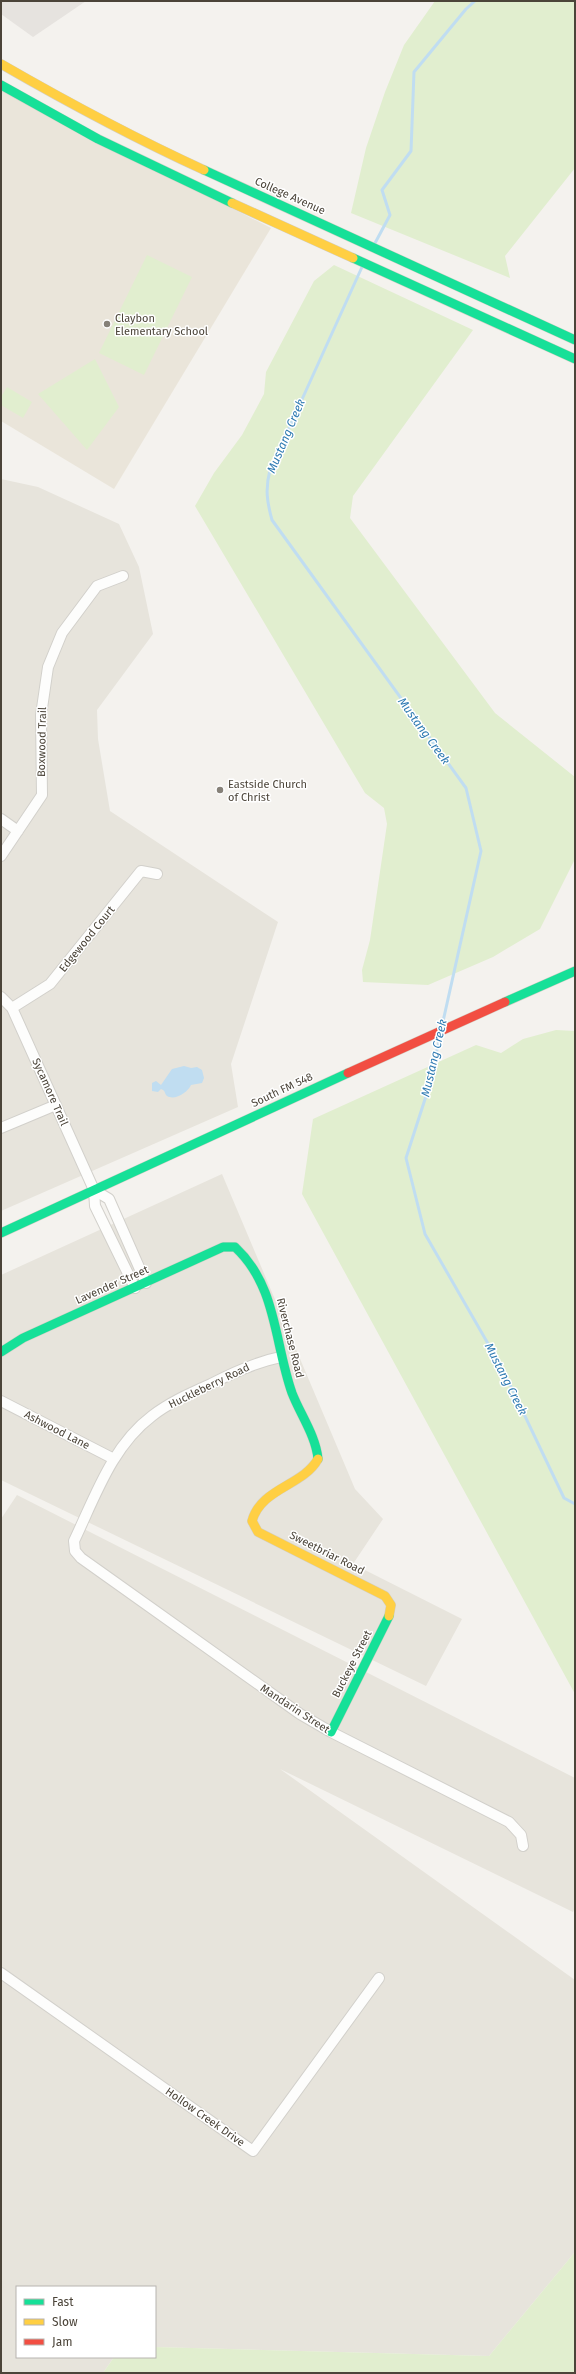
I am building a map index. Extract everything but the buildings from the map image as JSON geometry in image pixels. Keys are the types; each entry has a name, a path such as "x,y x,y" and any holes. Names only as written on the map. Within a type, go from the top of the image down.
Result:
{"main road":[{"name":"College Avenue","path":"1,64 110,125 575,340"},
{"path":"1,85 100,140 228,201 575,359"},
{"path":"100,140 110,125"},
{"path":"481,316 488,300"},
{"name":"South FM 548","path":"1,1232 311,1089 575,971"},
{"name":"Lavender Street","path":"1,1352 23,1338 223,1247 235,1247"},
{"name":"Riverchase Road","path":"235,1247 246,1257 270,1302 282,1357 296,1402 317,1450 318,1463 273,1494 255,1511 252,1522"},
{"name":"Sweetbriar Road","path":"252,1522 258,1532 385,1596 391,1605"},
{"name":"Buckeye Street","path":"331,1732 389,1616 391,1605"}],"street":[{"name":"Boxwood Trail","path":"1,856 42,795 41,715 48,667 62,633 97,586 123,576"},
{"path":"1,819 18,831"},
{"name":"Edgewood Court","path":"12,1008 50,984 141,872 157,874"},
{"name":"Sycamore Trail","path":"1,996 12,1008 94,1190 95,1206 135,1288"},
{"path":"1,1128 56,1105"},
{"path":"94,1190 109,1199 146,1283"},
{"name":"Huckleberry Road","path":"75,1551 74,1541 114,1459 137,1430 164,1407 251,1364 282,1357"},
{"name":"Ashwood Lane","path":"1,1401 114,1459"},
{"name":"Mandarin Street","path":"75,1551 81,1558 300,1714 331,1732 509,1822 521,1835 523,1846"},
{"name":"Hollow Creek Drive","path":"1,1973 252,2151 379,1978"}],"shaded area":[{"path":"1,1 86,1 33,37 1,14"},
{"name":"Claybon Elementary School","path":"1,91 271,228 114,489 1,421"},
{"path":"1,479 38,487 119,524 139,567 153,634 97,710 98,739 110,811 278,922 231,1064 238,1107 1,1211"},
{"path":"222,1174 355,1489 383,1519 353,1564 462,1619 426,1686 1,1480 1,1275"},
{"path":"17,1495 575,1778 575,1908 573,1912 280,1769 575,1980 575,2252 489,2356 156,2347 156,2286 16,2286 16,2358 113,2358 103,2373 1,2373 1,1519"}],"green space":[{"path":"435,1 575,1 575,168 505,256 510,278 351,213 366,148 385,92 404,45"},
{"path":"147,255 192,277 144,375 99,353"},
{"path":"334,265 473,330 353,496 350,518 495,713 575,777 575,859 540,929 493,957 428,985 363,982 362,970 370,940 387,824 384,808 365,793 195,506 214,473 242,435 264,394 266,372 314,281"},
{"path":"95,359 119,407 87,450 38,394"},
{"path":"7,387 32,402 23,418 1,405 1,397"},
{"path":"556,1030 575,1031 575,1694 302,1194 313,1119 476,1045 501,1053 523,1039"},
{"path":"575,2252 575,2373 103,2373 113,2358 156,2358 156,2347 489,2356"}],"water":[{"path":"184,1066 191,1068 197,1067 202,1070 204,1078 202,1083 191,1085 184,1093 177,1097 167,1096 161,1089 158,1092 152,1091 152,1083 156,1081 161,1085 172,1069"}],"waterway":[{"name":"Mustang Creek","path":"374,245 390,215 382,190 411,151 414,72 466,9 475,1"},
{"name":"Mustang Creek","path":"362,267 270,470 267,489 268,501 272,520 466,788 481,851 442,1026"},
{"name":"Mustang Creek","path":"440,1037 427,1093 406,1158 425,1234 502,1368 564,1498 575,1504"}],"traffic: fast":[{"path":"1,85 98,139 232,203"},
{"path":"204,170 575,340"},
{"path":"353,258 575,359"},
{"path":"505,1002 575,971"},
{"path":"1,1233 348,1073"},
{"path":"1,1352 23,1338 223,1247 235,1247 249,1262 267,1297 286,1374 295,1401 311,1434 317,1450 318,1459"},
{"path":"331,1732 389,1616"}],"traffic: slow":[{"path":"1,64 101,119 204,170"},
{"path":"232,203 353,258"},
{"path":"318,1459 303,1475 264,1501 257,1510 252,1521 258,1532 385,1596 391,1605 389,1616"}],"traffic: jam":[{"path":"348,1073 505,1002"}],"place":[{"name":"Claybon Elementary School","path":"107,324"},
{"name":"Eastside Church of Christ","path":"220,790"}]}
